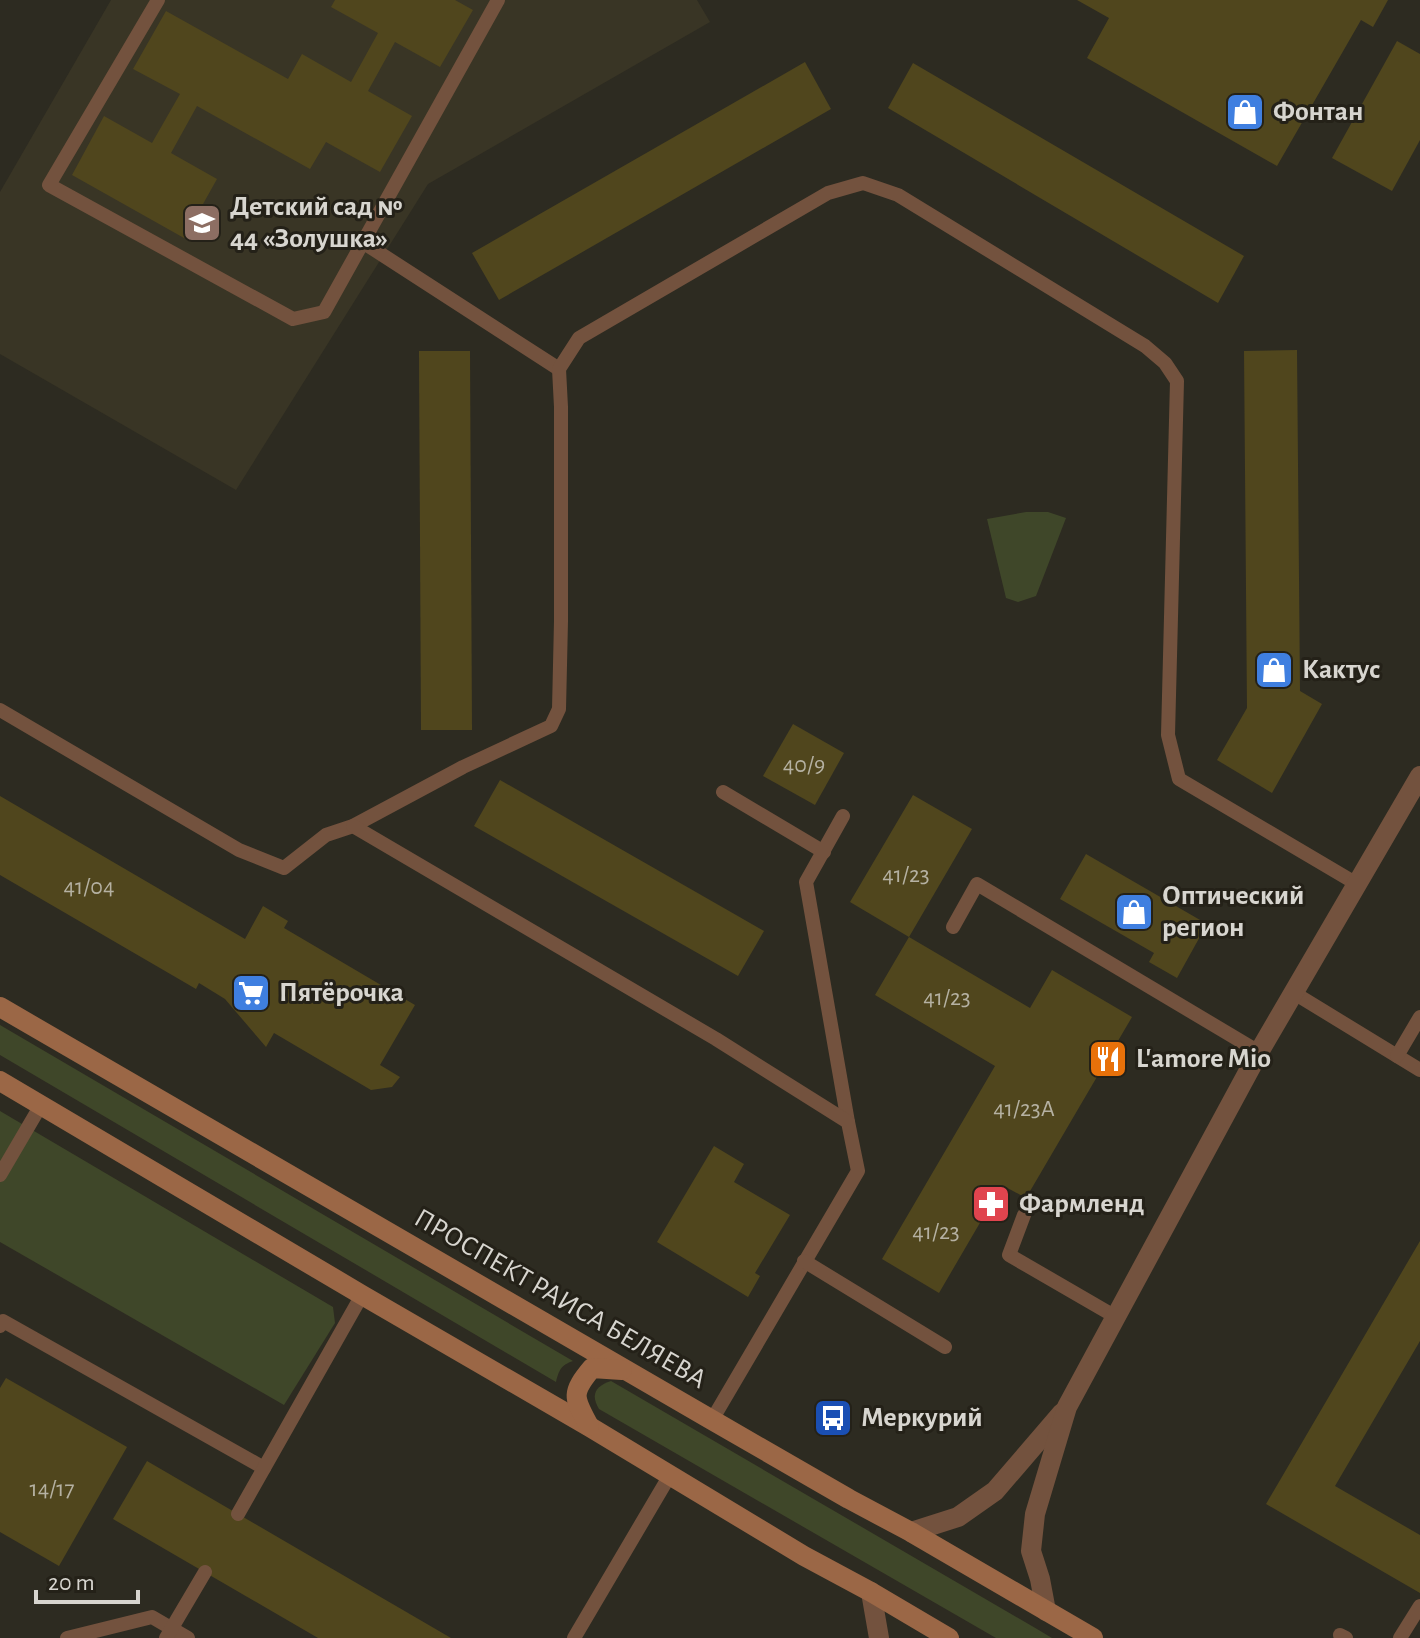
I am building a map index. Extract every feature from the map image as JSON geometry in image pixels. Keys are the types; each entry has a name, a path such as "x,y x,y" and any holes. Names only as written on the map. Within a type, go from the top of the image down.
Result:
{"street":[{"path":"1046,1611 1031,1551 1043,1486 1067,1407 1259,1052 1420,776"},
{"name":"ПРОСПЕКТ РАИСА БЕЛЯЕВА","path":"0,1007 1093,1638"},
{"path":"0,1081 804,1556 949,1638"},
{"path":"590,1427 576,1402 579,1384 592,1368 626,1370"},
{"path":"911,1532 958,1517 995,1491 1067,1407"},
{"path":"871,1592 879,1638"}],"lane":[{"path":"158,0 49,185 293,319 324,312 498,0"},
{"path":"0,710 239,850 284,868 326,835 353,826 463,767 551,726 559,709 559,369 579,338 828,193 863,183 898,195 1145,346 1165,363 1177,381 1168,735 1179,779 1357,884"},
{"path":"364,243 559,369"},
{"path":"723,792 824,852"},
{"path":"712,1420 858,1171 806,882 843,816"},
{"path":"353,826 716,1039 848,1122"},
{"path":"953,927 977,884 1259,1052"},
{"path":"1294,993 1420,1070"},
{"path":"1397,1056 1420,1017"},
{"path":"0,1175 41,1105"},
{"path":"1024,1215 1009,1255 1116,1317"},
{"path":"804,1261 945,1347"},
{"path":"238,1514 362,1295"},
{"path":"0,1326 3,1321 264,1468"},
{"path":"574,1638 670,1475"},
{"path":"169,1633 205,1572"},
{"path":"1400,1638 1420,1606"},
{"path":"67,1638 152,1617 169,1633 188,1638"}],"shaded area":[{"name":"Детский сад № 44 «Золушка»","path":"111,0 697,0 710,22 428,184 236,490 0,354 0,192"}],"green space":[{"path":"1026,512 1048,512 1066,518 1036,596 1018,602 1006,598 987,519"},
{"path":"0,1025 573,1361 561,1368 556,1382 0,1055"},
{"path":"0,1111 333,1307 335,1323 284,1405 0,1242"},
{"path":"611,1381 1052,1638 996,1638 599,1409 596,1391"}],"building":[{"path":"335,0 455,0 473,10 440,67 395,42 368,91 412,116 380,172 326,142 310,169 197,106 171,153 217,179 184,238 72,175 104,116 152,143 180,94 133,69 166,11 288,79 302,54 351,82 378,33 331,7"},
{"name":"Фонтан","path":"1077,0 1388,0 1373,27 1361,20 1277,166 1087,58 1109,18"},
{"path":"1397,41 1420,54 1420,140 1392,191 1332,158"},
{"path":"805,62 831,109 499,300 472,253"},
{"path":"913,63 1244,256 1218,303 888,108"},
{"path":"1297,350 1300,691 1322,704 1272,793 1217,760 1247,708 1244,351"},
{"path":"419,351 470,351 472,730 421,730"},
{"path":"793,724 844,753 815,805 763,776"},
{"path":"500,780 764,931 738,976 474,826"},
{"path":"913,795 972,829 909,937 850,902"},
{"path":"0,796 245,939 263,906 288,921 284,928 415,1005 380,1065 400,1077 392,1087 371,1090 274,1033 266,1047 225,999 199,983 196,989 0,875"},
{"name":"Оптический регион","path":"1086,854 1207,924 1177,978 1149,962 1154,953 1060,899"},
{"path":"909,937 1030,1008 1052,970 1132,1017 1026,1198 1002,1185 939,1293 882,1259 995,1066 875,995"},
{"path":"714,1146 744,1164 734,1182 790,1215 755,1273 760,1276 748,1297 657,1242"},
{"path":"1420,1241 1420,1341 1335,1486 1420,1535 1420,1593 1266,1504"},
{"path":"6,1378 127,1447 59,1566 0,1532 0,1388"},
{"path":"147,1461 451,1638 318,1638 113,1519"}],"place":[{"name":"Фонтан","path":"1245,112"},
{"name":"Детский сад № 44 «Золушка»","path":"202,223"},
{"name":"Кактус","path":"1274,670"},
{"name":"Оптический регион","path":"1134,912"},
{"name":"Пятёрочка","path":"251,993"},
{"name":"L'amore Mio","path":"1108,1059"},
{"name":"Фармленд","path":"991,1204"},
{"name":"Меркурий","path":"833,1418"}]}
